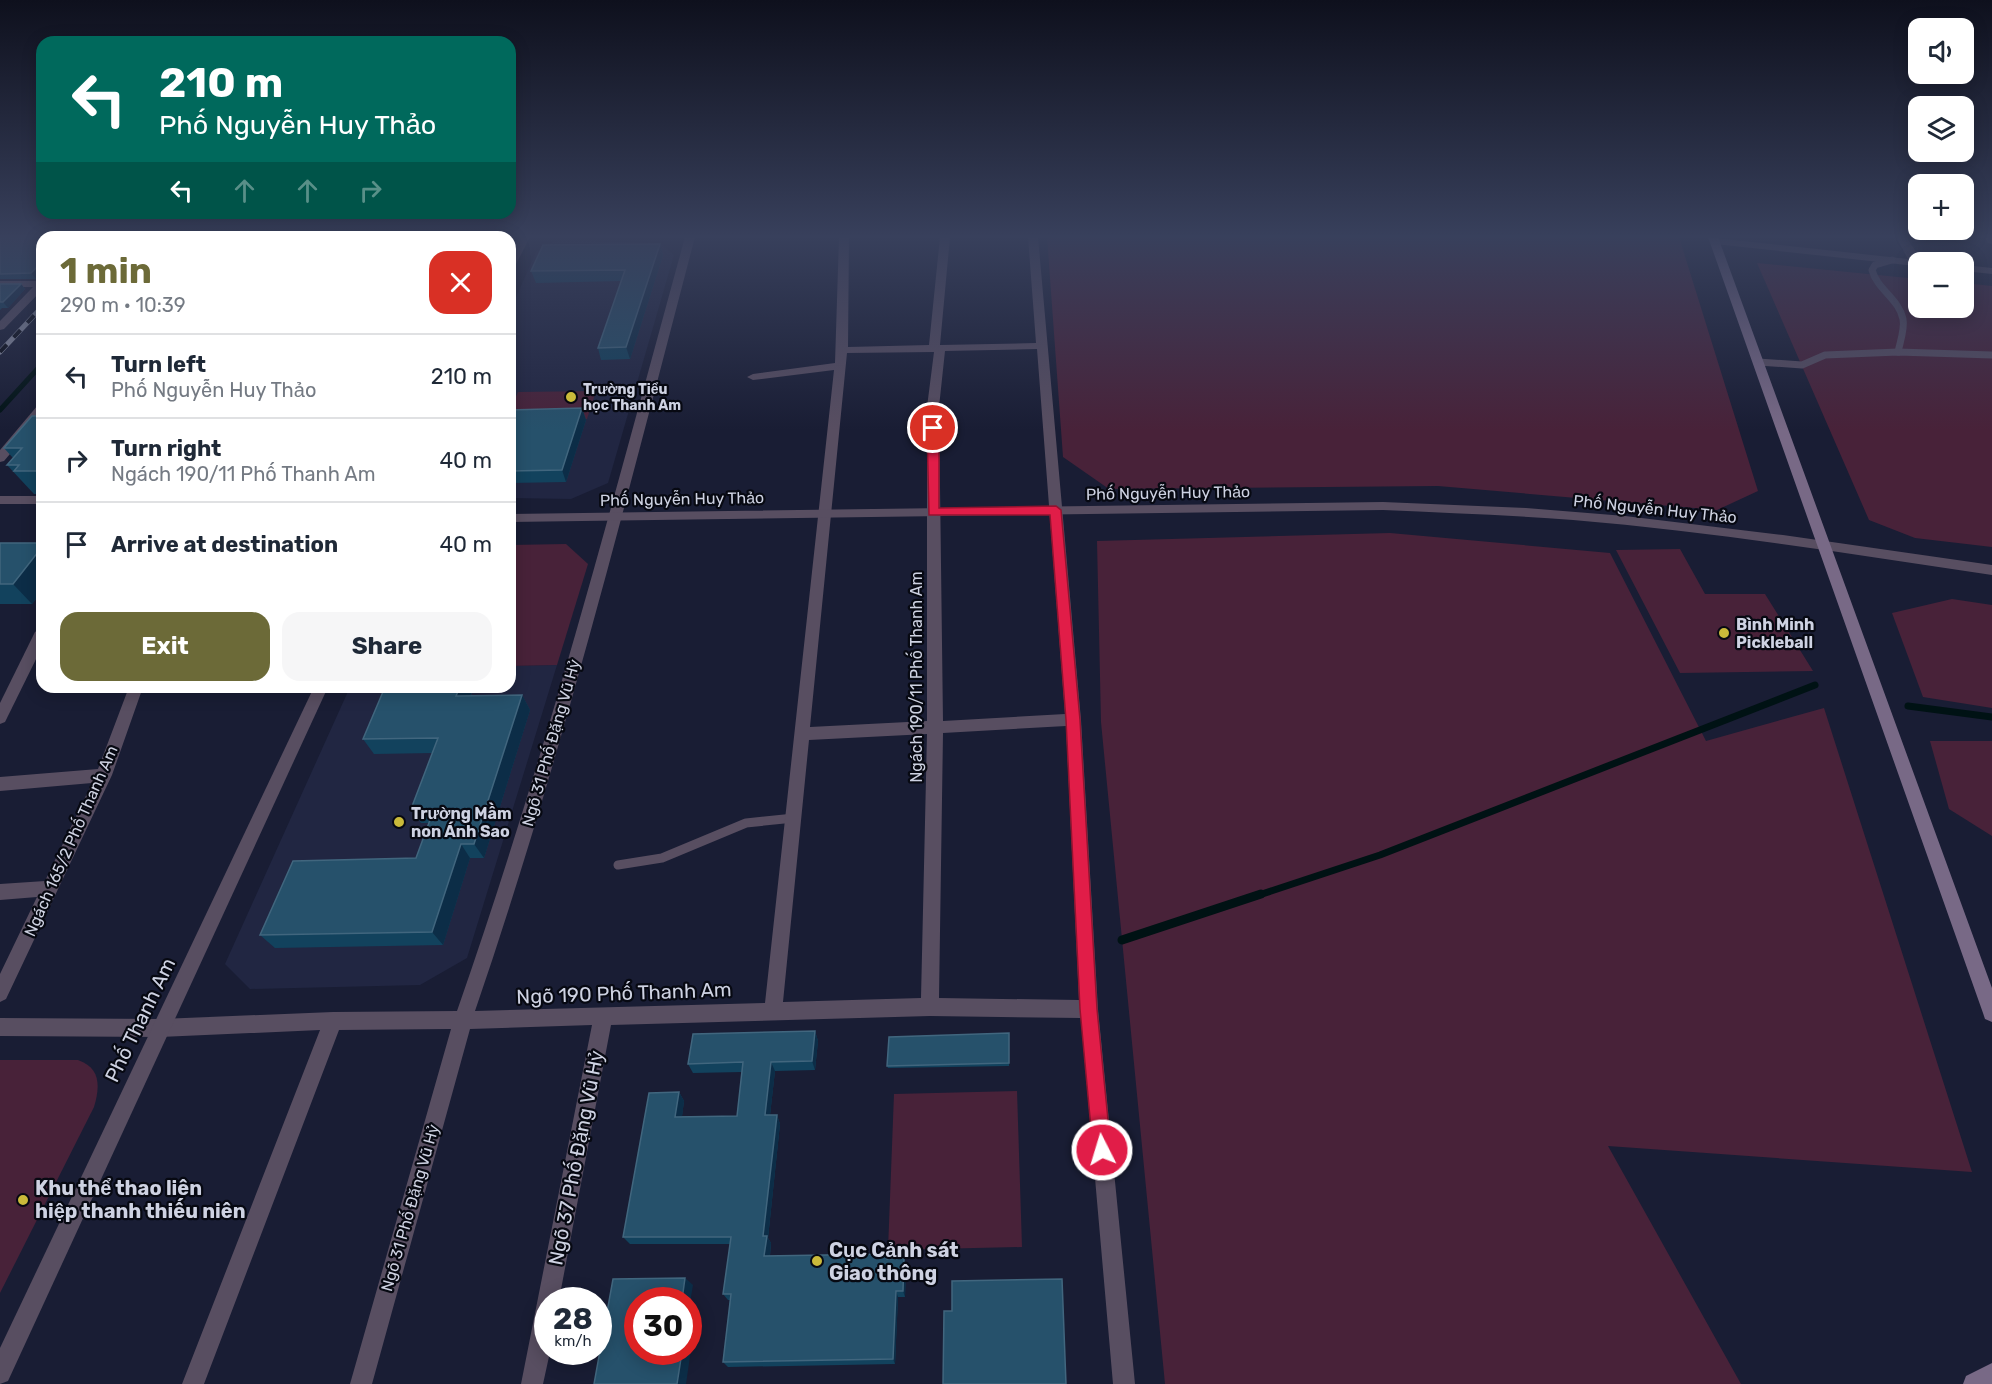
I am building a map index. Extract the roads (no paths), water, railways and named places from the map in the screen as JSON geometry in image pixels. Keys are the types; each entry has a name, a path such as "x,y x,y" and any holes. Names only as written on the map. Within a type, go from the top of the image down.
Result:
{"main road":[{"path":"1736,302 1992,1013"},
{"path":"1974,1384 1992,1374"}],"street":[{"path":"0,327 25,302"},
{"name":"Ngõ 31 Phố Đặng Vũ Hỷ","path":"361,1384 463,1020 511,881 615,516 673,302"},
{"path":"773,1011 842,350 843,302"},
{"name":"Ngách 190/11 Phố Thanh Am","path":"930,1007 935,727 933,407 940,302"},
{"path":"1038,302 1073,720 1089,1009 1124,1384"},
{"path":"842,350 1042,346"},
{"path":"753,377 839,366"},
{"path":"0,458 36,421"},
{"path":"0,500 36,500"},
{"name":"Phố Nguyễn Huy Thảo","path":"516,518 1383,506 1518,512 1630,522 1824,545 1992,570"},
{"path":"0,717 5,698 36,643"},
{"name":"Ngách 165/2 Phố Thanh Am","path":"0,993 104,775 134,693"},
{"name":"Phố Thanh Am","path":"0,1373 318,693"},
{"path":"803,734 1073,720"},
{"path":"0,784 104,775"},
{"path":"0,892 51,888"},
{"name":"Ngõ 190 Phố Thanh Am","path":"0,1027 160,1028 333,1021 463,1020 930,1007 1089,1009"},
{"name":"Ngõ 37 Phố Đặng Vũ Hỷ","path":"551,1287 603,1016"},
{"path":"193,1384 333,1021"},
{"path":"532,1384 536,1365"}],"lane":[{"path":"1890,302 1903,319 1898,352"},
{"path":"1758,363 1802,365 1825,355 1898,352 1992,355"},
{"path":"618,865 662,858 746,823 794,818"}],"waterway":[{"path":"0,410 36,371"},
{"path":"1256,896 1380,855 1815,685"},
{"path":"1908,706 1992,717"},
{"path":"1122,940 1261,894"}],"railway":[{"path":"0,352 36,313"}],"place":[{"name":"Trường Tiểu học Thanh Am","path":"571,397"},
{"name":"Bình Minh Pickleball","path":"1724,633"},
{"name":"Trường Mầm non Ánh Sao","path":"399,822"},
{"name":"Khu thể thao liên hiệp thanh thiếu niên","path":"23,1200"},
{"name":"Cục Cảnh sát Giao thông","path":"817,1261"}]}
